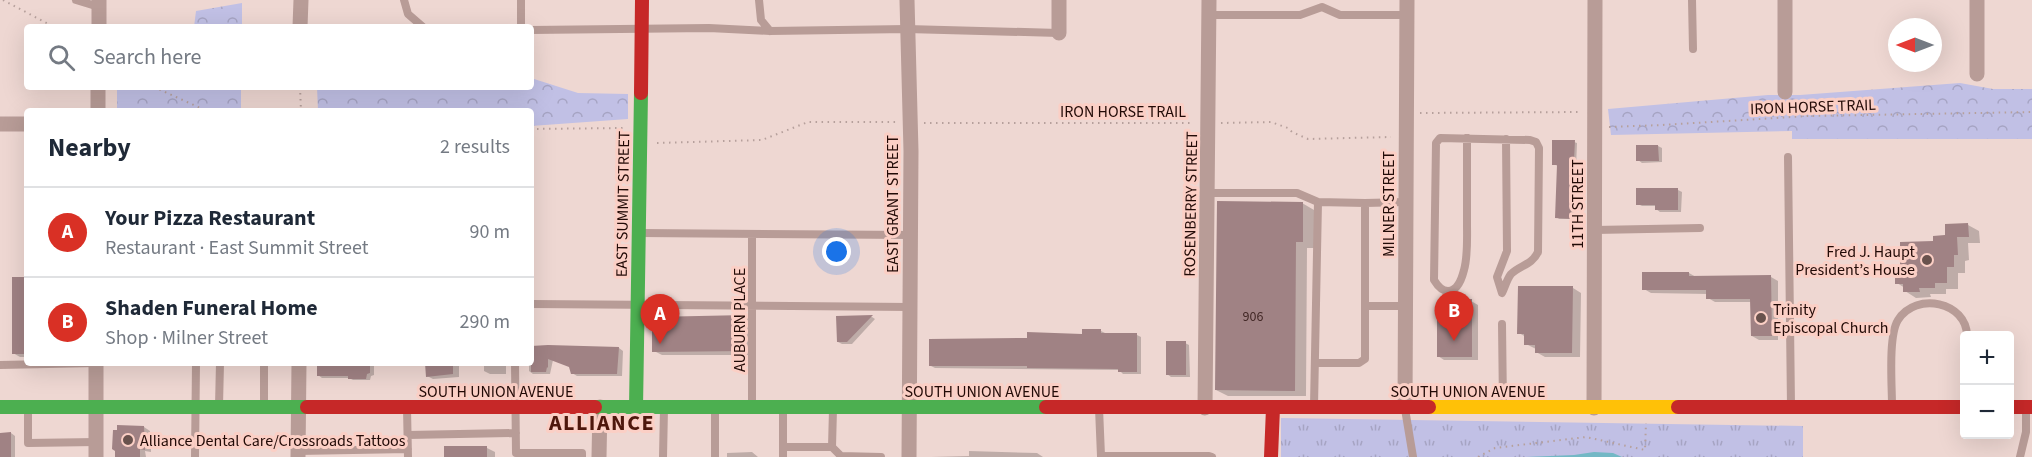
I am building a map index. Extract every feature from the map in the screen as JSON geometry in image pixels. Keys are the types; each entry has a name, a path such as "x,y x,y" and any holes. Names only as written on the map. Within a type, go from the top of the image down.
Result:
{"main road":[{"name":"EAST SUMMIT STREET","path":"636,408 642,0"},
{"name":"SOUTH UNION AVENUE","path":"0,407 1960,407"},
{"path":"1271,457 1273,408"}],"street":[{"path":"300,24 301,0"},
{"name":"EAST GRANT STREET","path":"907,0 910,235 909,457"},
{"path":"1059,0 1059,33"},
{"name":"11TH STREET","path":"1594,408 1595,0"},
{"path":"1785,0 1785,92"},
{"path":"1977,0 1977,74"},
{"path":"99,4 99,24"},
{"name":"ROSENBERRY STREET","path":"1205,408 1209,7"},
{"name":"MILNER STREET","path":"1405,407 1407,8"},
{"path":"98,90 98,108"},
{"path":"0,124 24,124"},
{"path":"96,366 96,450"},
{"path":"298,454 299,366"},
{"path":"599,457 600,407"}],"lane":[{"path":"76,0 99,4"},
{"path":"404,0 408,14 420,24"},
{"path":"521,0 521,24"},
{"path":"759,0 761,20 770,31"},
{"path":"1692,0 1693,49"},
{"path":"1209,7 1300,15 1322,7 1340,15 1407,8"},
{"path":"534,30 907,29 1059,33"},
{"path":"1467,138 1465,269 1459,283 1450,291 1443,290 1436,285 1434,280 1436,143 1440,138 1467,138 1530,140 1536,142 1539,148 1538,252 1530,263 1510,275 1502,293"},
{"path":"1502,302 1497,277 1507,250 1506,139"},
{"path":"1788,157 1791,408"},
{"path":"1208,193 1298,193 1318,202 1406,202"},
{"path":"1314,408 1318,202"},
{"path":"1315,363 1359,363 1365,358 1365,203"},
{"path":"1595,230 1700,228"},
{"path":"638,233 910,235"},
{"name":"AUBURN PLACE","path":"752,407 753,234"},
{"path":"1892,408 1892,332 1899,318 1912,307 1924,302 1936,302 1949,308 1960,318 1968,331"},
{"path":"534,304 910,307"},
{"path":"1365,306 1406,306"},
{"path":"1502,324 1503,408"},
{"path":"0,365 24,364"},
{"path":"195,457 196,366"},
{"path":"219,408 220,366"},
{"path":"264,366 264,408"},
{"path":"515,366 516,453 582,453 582,457"},
{"path":"715,407 715,457"},
{"path":"783,407 783,457"},
{"path":"832,447 833,407"},
{"path":"1405,407 1413,457"},
{"path":"2020,457 2029,407"},
{"path":"28,408 28,443 96,450"},
{"path":"298,454 408,453 407,408"},
{"path":"663,457 664,408"},
{"path":"1099,408 1101,457 1212,457"},
{"path":"408,435 516,433"},
{"path":"783,447 832,447 841,456 881,457"}],"path":[{"path":"3,0 48,24"},
{"path":"161,90 200,108"},
{"path":"300,90 301,108"},
{"name":"IRON HORSE TRAIL","path":"639,144 762,140 808,122 1271,122 1308,139 1394,137 1420,112 1662,125 1808,116 2032,112"},
{"path":"534,129 639,128"},
{"path":"1478,457 1495,448 1586,437 1645,450 1647,408"}],"green space":[{"path":"242,3 242,24 194,24 196,11"},
{"path":"534,79 578,93 628,94 628,119 534,126 534,108 318,108 317,90 534,90"},
{"path":"1960,83 1993,89 2032,89 2032,139 1792,139 1792,131 1611,135 1608,109 1768,95 1800,95"},
{"path":"117,90 241,90 241,108 117,108"},
{"path":"1281,418 1803,426 1803,457 1281,457"}],"shaded area":[{"path":"1594,452 1613,453 1622,457 1526,457 1574,455"}],"building":[{"path":"1552,140 1575,140 1571,219 1555,218 1557,165 1552,165"},
{"path":"1636,145 1658,145 1659,161 1636,161"},
{"path":"1636,188 1678,188 1678,210 1655,210 1655,205 1636,205"},
{"path":"1217,201 1303,202 1303,242 1296,242 1295,391 1215,390"},
{"name":"Fred J. Haupt President’s House","path":"1968,223 1969,237 1957,237 1958,255 1954,255 1954,267 1947,267 1947,283 1935,283 1935,288 1919,288 1920,292 1903,292 1903,284 1895,284 1895,266 1900,266 1900,242 1933,241 1933,236 1945,235 1945,224"},
{"name":"Trinity Episcopal Church","path":"1642,272 1689,272 1689,276 1771,275 1772,336 1751,336 1750,299 1706,299 1706,290 1642,290"},
{"path":"12,277 24,277 24,354 12,354"},
{"path":"1518,286 1573,286 1572,353 1535,353 1535,345 1524,345 1524,334 1517,334"},
{"path":"1447,299 1472,299 1472,357 1437,357 1437,316 1447,316"},
{"path":"746,315 746,351 652,352 652,317"},
{"path":"873,315 847,342 837,342 836,316"},
{"path":"1082,329 1101,329 1101,333 1137,333 1137,372 1118,372 1118,369 1027,368 1027,366 929,366 929,339 1027,338 1027,332 1082,334"},
{"path":"1166,341 1186,341 1186,375 1166,375"},
{"path":"534,346 619,347 617,374 571,374 569,367 548,359 546,372 531,372 531,366 534,366"},
{"path":"317,366 370,366 370,373 367,374 366,379 348,379 348,376 317,376"},
{"path":"425,366 453,366 453,374 426,377"},
{"name":"Alliance Dental Care/Crossroads Tattoos","path":"117,425 144,426 145,450 140,449 140,457 115,457 115,451 112,449 113,430 117,430"},
{"path":"11,432 11,457 0,457 0,433"},
{"path":"444,446 487,446 487,457 444,457"}],"traffic: fast":[{"path":"636,408 641,93"},
{"path":"0,407 307,407"},
{"path":"595,407 1046,407"}],"traffic: slow":[{"path":"1429,407 1678,407"}],"traffic: jam":[{"path":"641,93 642,0"},
{"path":"307,407 595,407"},
{"path":"1046,407 1429,407"},
{"path":"1678,407 1960,407"},
{"path":"2014,407 2032,407"},
{"path":"1271,457 1273,408"}],"place":[{"name":"Fred J. Haupt President’s House","path":"1927,260"},
{"name":"Trinity Episcopal Church","path":"1761,318"},
{"name":"Shaden Funeral Home","path":"1454,341"},
{"name":"Your Pizza Restaurant","path":"660,344"},
{"name":"Alliance Dental Care/Crossroads Tattoos","path":"128,440"}],"district":[{"name":"ALLIANCE","path":"602,422"}]}
